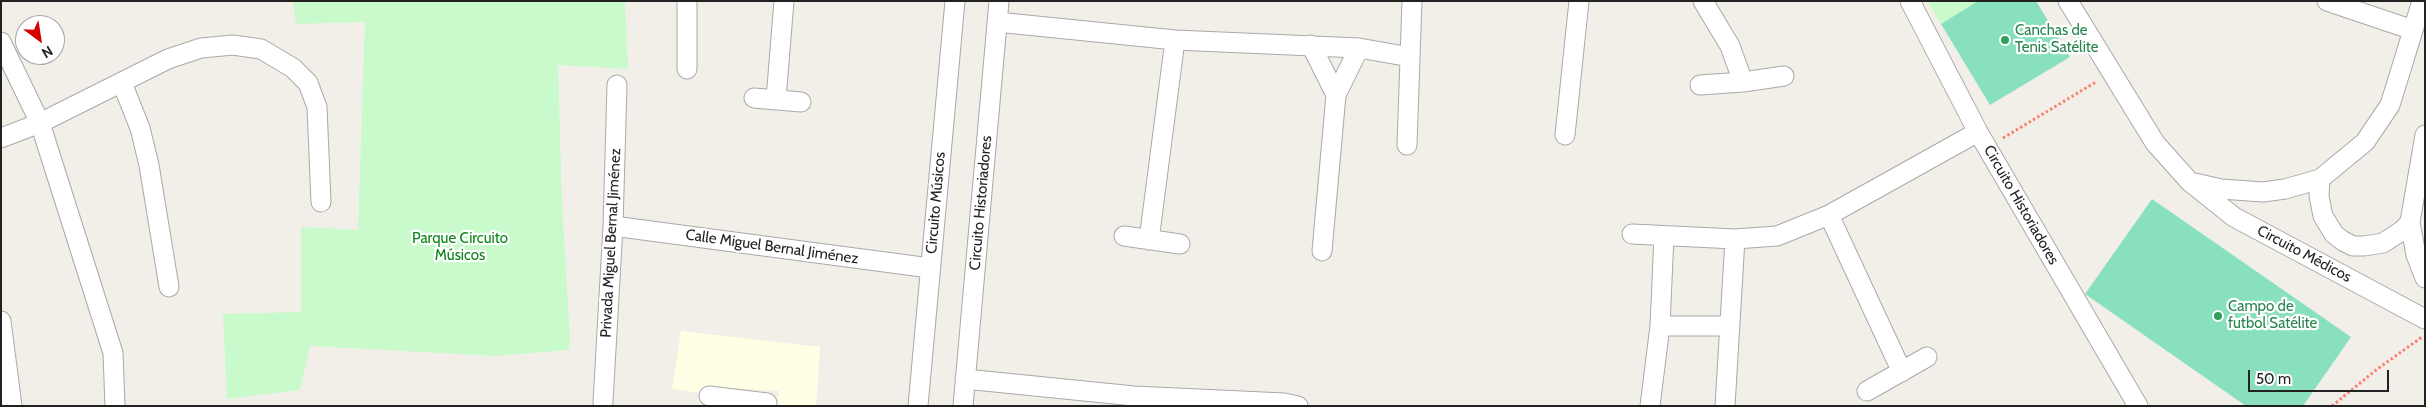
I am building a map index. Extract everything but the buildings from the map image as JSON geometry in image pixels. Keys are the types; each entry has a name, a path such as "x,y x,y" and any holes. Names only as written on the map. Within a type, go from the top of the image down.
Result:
{"street":[{"path":"686,1 687,69"},
{"path":"776,99 784,1"},
{"name":"Circuito Músicos","path":"918,406 955,1"},
{"name":"Circuito Historiadores","path":"963,406 999,1"},
{"path":"1407,146 1412,1"},
{"path":"1565,135 1579,1"},
{"path":"1704,1 1730,46 1743,82"},
{"name":"Circuito Historiadores","path":"1910,1 1983,140 2138,406"},
{"name":"Circuito Médicos","path":"2068,1 2155,143 2189,181 2234,217 2425,319"},
{"path":"2327,1 2413,30"},
{"path":"2189,181 2220,189 2262,192 2285,189 2320,179 2365,142 2379,124 2390,105 2422,1"},
{"path":"997,22 1175,40 1359,48 1410,57"},
{"path":"1150,240 1175,40"},
{"path":"1,42 40,123 114,353 115,406"},
{"path":"1311,45 1336,95"},
{"path":"1,138 40,123 168,59 201,48 225,46 261,49 293,68 308,83 317,107 321,202"},
{"path":"1322,251 1336,95 1359,48"},
{"path":"1700,85 1743,82 1784,76"},
{"path":"122,83 140,128 149,165 169,287"},
{"name":"Privada Miguel Bernal Jiménez","path":"603,402 613,226 617,84"},
{"path":"754,98 801,102"},
{"path":"2425,135 2410,222 2416,255 2425,278"},
{"path":"1632,234 1735,239 1777,236 1829,215 1983,140"},
{"path":"2320,179 2319,196 2323,216 2334,234 2353,246 2383,243 2403,230 2410,222"},
{"path":"1829,215 1902,372"},
{"name":"Calle Miguel Bernal Jiménez","path":"613,226 930,268"},
{"path":"1124,236 1180,244"},
{"path":"1650,406 1660,326 1664,236"},
{"path":"1725,406 1735,239"},
{"path":"1,321 12,406"},
{"path":"1660,326 1730,326"},
{"path":"1868,391 1928,357"},
{"path":"965,379 1065,397 1134,401 1288,405"},
{"path":"709,396 737,403 768,403"}],"path":[{"path":"1983,140 2111,72"},
{"path":"2332,406 2376,370 2425,335"}],"shaded area":[{"path":"681,331 820,347 816,406 777,406 779,391 712,387 709,394 672,389"}],"green space":[{"name":"Parque Circuito Músicos","path":"293,1 625,1 628,69 558,65 562,202 570,341 568,350 496,356 310,346 300,390 227,399 223,314 301,312 301,227 358,230 365,22 296,24"},
{"path":"1927,1 1978,1 1941,24"},
{"name":"Canchas de Tenis Satélite","path":"1978,1 2036,1 2070,57 1990,105 1941,24"},
{"name":"Campo de futbol Satélite","path":"2152,199 2351,337 2303,406 2246,406 2085,294"}],"place":[{"name":"Canchas de Tenis Satélite","path":"2005,40"},
{"name":"Campo de futbol Satélite","path":"2218,316"}]}
